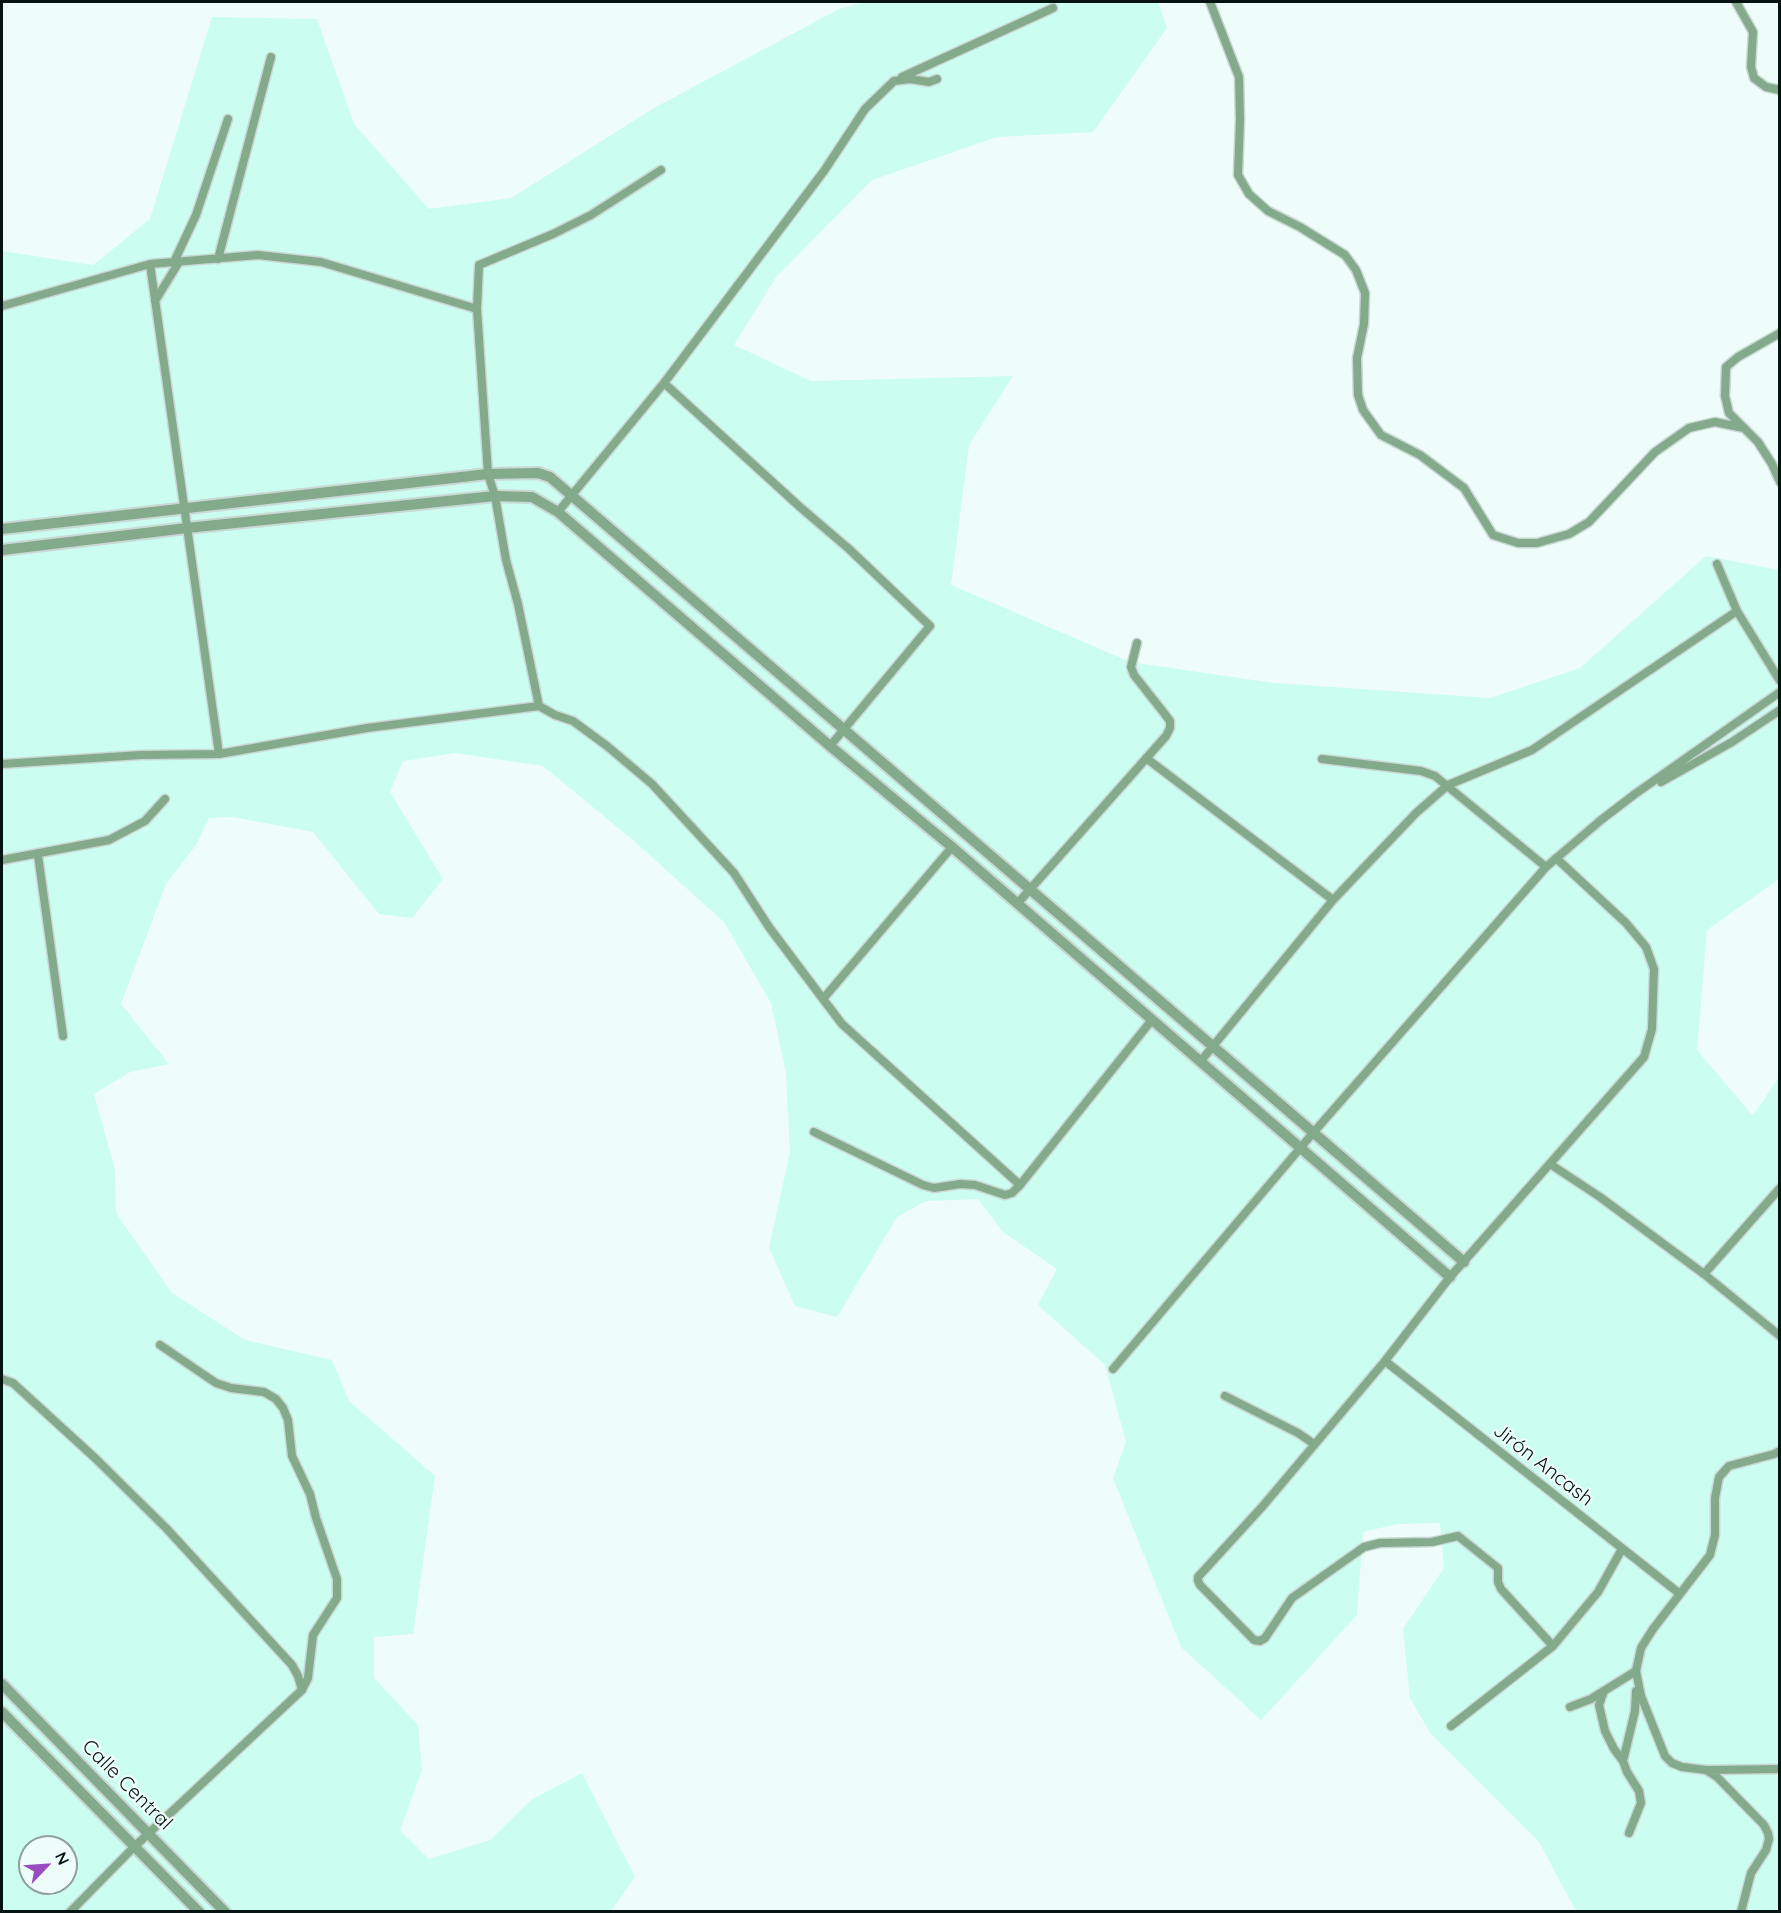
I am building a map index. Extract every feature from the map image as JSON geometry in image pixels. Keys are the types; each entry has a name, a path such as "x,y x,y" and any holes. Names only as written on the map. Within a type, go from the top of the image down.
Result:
{"street":[{"path":"1210,2 1239,77 1238,175 1249,194 1268,211 1300,227 1345,255 1356,270 1365,293 1364,324 1357,357 1358,395 1363,410 1381,435 1420,455 1464,488 1493,535 1518,543 1537,543 1569,534 1589,522 1655,452 1689,428 1715,422 1744,428"},
{"path":"1736,2 1753,32 1751,67 1754,78 1766,87 1779,90"},
{"path":"558,512 664,383 824,171 865,109 894,81 1053,8"},
{"path":"218,259 271,57"},
{"path":"894,81 910,79 929,82 937,79"},
{"path":"155,302 176,262 196,215 228,120"},
{"path":"539,706 518,604 506,560 495,496 488,474 477,309 479,265 554,234 591,215 661,170"},
{"path":"2,306 150,264 258,255 321,262 477,309"},
{"path":"150,264 219,754"},
{"path":"1779,333 1738,357 1726,367 1725,396 1730,413 1758,442 1772,464 1779,482"},
{"path":"664,383 849,549 930,626 830,746"},
{"path":"2,529 488,474 538,473 550,477 1464,1262"},
{"path":"2,550 495,496 532,497 558,512 830,746 952,847 1450,1277"},
{"path":"1717,564 1737,611 1779,681"},
{"path":"1200,1062 1333,900 1416,813 1448,786 1532,750 1737,611"},
{"path":"1017,904 1166,736 1170,728 1170,721 1134,675 1131,667 1137,643"},
{"path":"1113,1370 1300,1148 1546,867 1624,803 1779,692"},
{"path":"2,764 141,755 219,754 367,728 539,706 573,721 652,784 734,873 769,927 842,1024 1020,1185"},
{"path":"1624,803 1732,742 1779,710"},
{"path":"1146,758 1333,900"},
{"path":"1322,759 1421,771 1436,776 1546,867"},
{"path":"2,860 109,840 145,821 165,799"},
{"path":"823,999 952,847"},
{"path":"38,855 63,1036"},
{"path":"1553,1646 1501,1589 1498,1582 1498,1568 1458,1536 1432,1542 1380,1543 1364,1547 1292,1598 1265,1638 1260,1641 1254,1640 1200,1585 1198,1577 1262,1507 1385,1361 1450,1277 1644,1057 1652,1029 1654,969 1646,948 1626,923 1556,858"},
{"path":"814,1132 922,1185 934,1188 960,1184 975,1185 1005,1195 1012,1193 1152,1021"},
{"path":"1550,1164 1600,1197 1704,1274 1779,1336"},
{"path":"1704,1274 1779,1188"},
{"path":"70,1911 134,1847 302,1690 308,1678 313,1635 334,1604 338,1592 337,1579 310,1494 292,1456 286,1414 271,1395 216,1383 160,1345"},
{"name":"Jirón Ancash","path":"1385,1361 1680,1594"},
{"path":"2,1379 12,1383 95,1458 166,1528 292,1665 302,1690"},
{"path":"1225,1396 1298,1433 1314,1444"},
{"path":"1623,1761 1635,1711 1636,1671 1641,1648 1710,1555 1715,1535 1719,1477 1729,1466 1774,1454 1779,1450"},
{"path":"1451,1726 1553,1646 1598,1592 1622,1549"},
{"path":"1570,1707 1591,1699 1636,1671"},
{"name":"Calle Central","path":"2,1684 225,1911"},
{"path":"1637,1684 1665,1756 1672,1763 1682,1767 1706,1770 1779,1769"},
{"path":"1604,1691 1599,1705 1601,1716 1614,1749 1639,1791 1641,1803 1629,1833"},
{"name":"Calle Central","path":"2,1712 199,1911"},
{"path":"1706,1770 1732,1790 1764,1825 1768,1833 1766,1850 1751,1873 1741,1911"},
{"path":"1745,1899 1749,1911"}],"shaded area":[{"path":"864,2 1158,2 1167,28 1093,132 997,137 872,180 776,277 734,345 811,381 1013,376 969,445 951,585 1130,662 1274,683 1490,698 1580,668 1706,556 1779,570 1779,879 1707,930 1697,1050 1753,1116 1779,1077 1779,1911 1576,1911 1539,1842 1431,1734 1410,1698 1403,1629 1444,1568 1440,1523 1397,1524 1363,1532 1357,1615 1261,1720 1181,1647 1113,1478 1126,1442 1105,1365 1038,1305 1057,1269 1003,1232 978,1199 926,1201 897,1217 837,1317 795,1306 769,1248 790,1152 786,1073 771,1003 724,922 634,841 543,766 455,753 403,761 390,792 443,879 412,918 379,914 313,832 233,817 209,818 196,845 166,884 121,1004 169,1064 130,1072 94,1094 115,1170 116,1213 172,1293 245,1340 332,1360 349,1401 435,1476 413,1634 374,1637 374,1678 418,1725 422,1770 400,1830 429,1859 490,1840 531,1800 582,1773 635,1877 611,1911 2,1911 2,251 93,265 150,219 212,17 317,19 354,124 429,209 511,198 654,108 839,9"}]}
